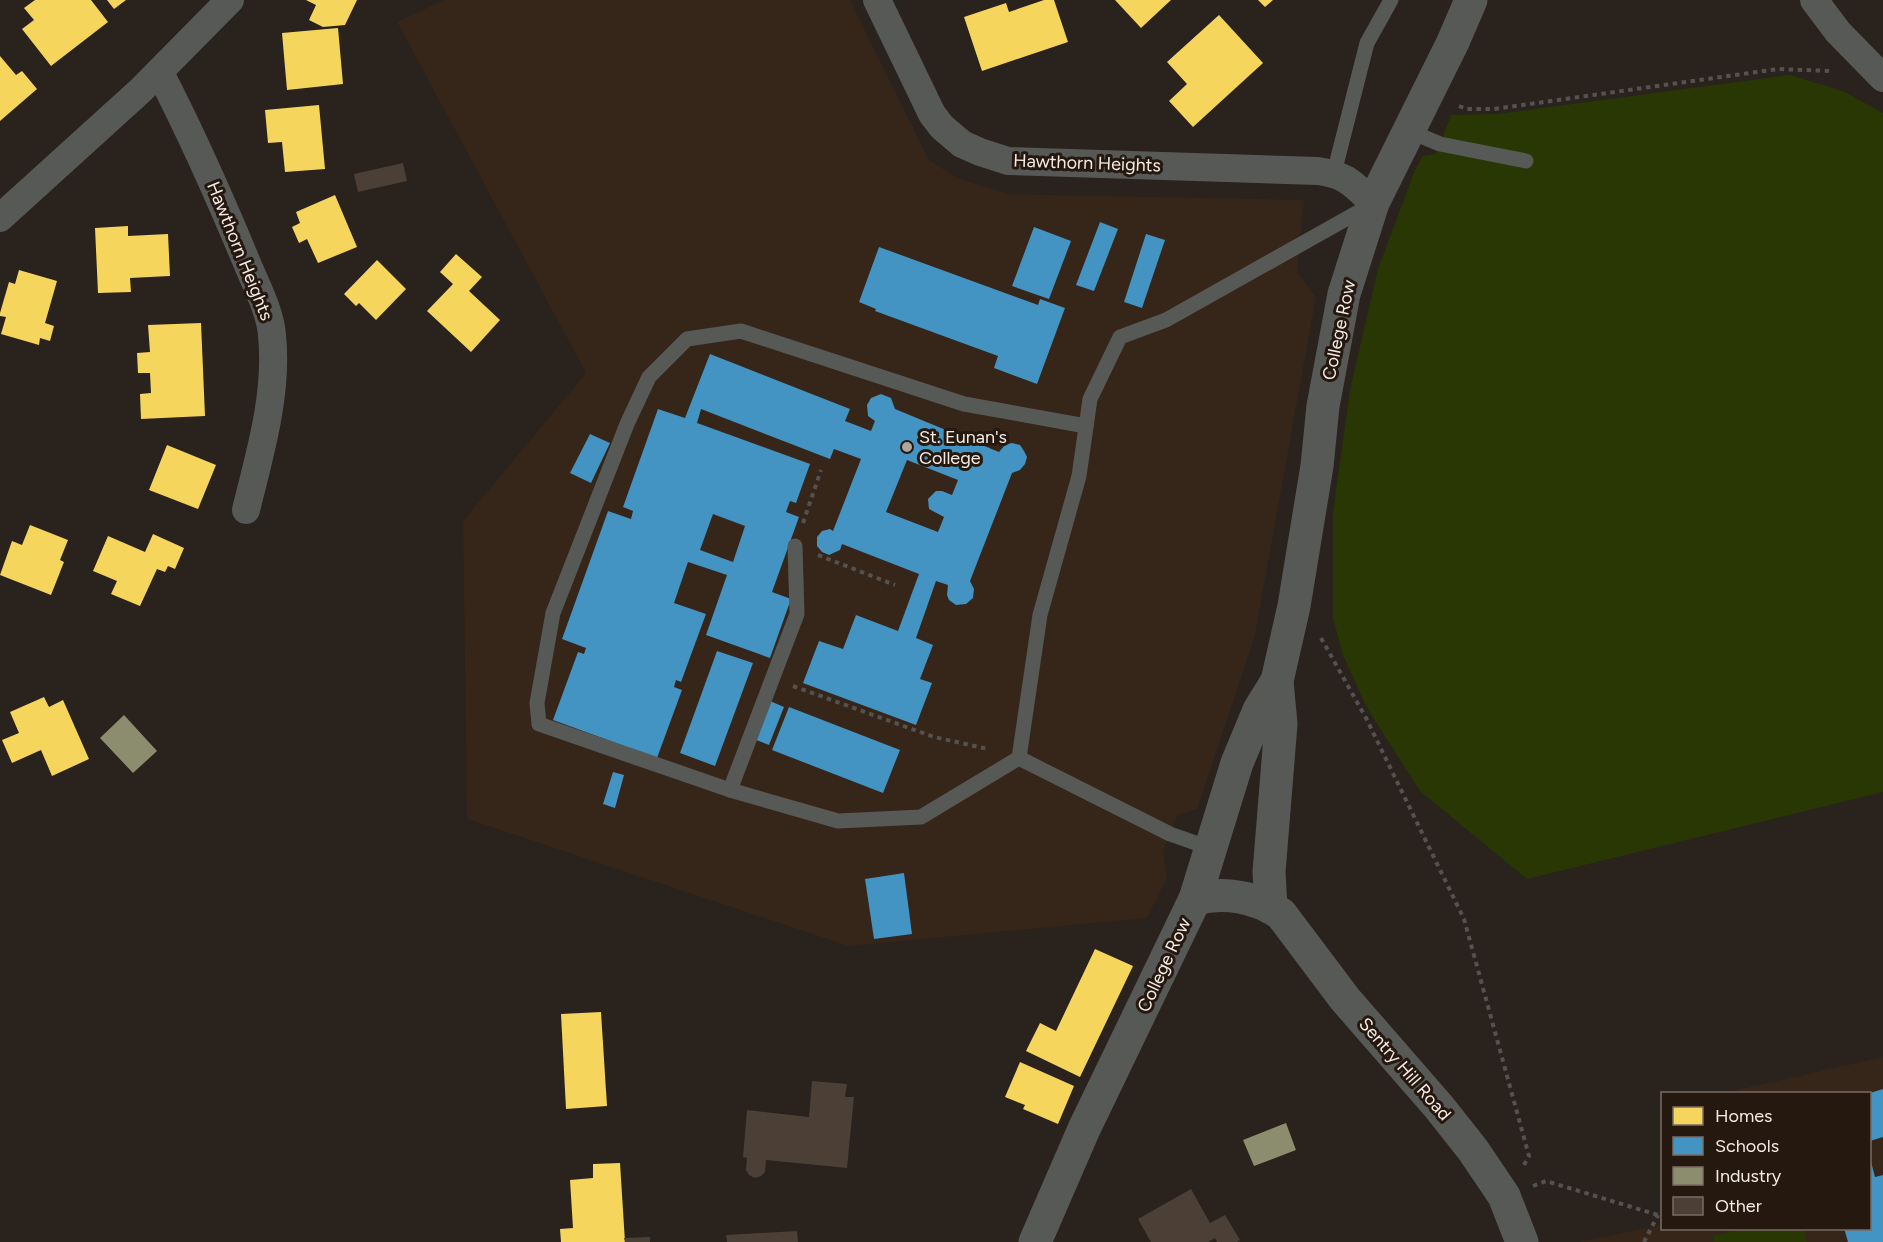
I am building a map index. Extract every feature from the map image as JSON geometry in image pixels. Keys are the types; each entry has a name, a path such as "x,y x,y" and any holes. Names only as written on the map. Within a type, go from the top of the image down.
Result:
{"street":[{"path":"0,218 160,73 230,0"},
{"name":"Hawthorn Heights","path":"877,0 933,114 949,135 980,152 1008,161 1334,173 1347,179 1373,203"},
{"name":"College Row","path":"1271,908 1269,860 1281,724 1277,681 1294,606 1317,466 1323,406 1344,294 1373,203 1453,42 1471,0"},
{"path":"1814,0 1838,32 1883,78"},
{"name":"Hawthorn Heights","path":"160,73 190,132 230,222 258,290 272,332 273,368 266,427 246,510"},
{"name":"College Row","path":"1035,1242 1084,1129 1195,899 1237,763 1259,710 1277,681"},
{"path":"1195,899 1211,894 1239,896 1271,908"},
{"name":"Sentry Hill Road","path":"1271,908 1281,914 1345,999 1439,1107 1473,1150 1504,1196 1522,1242"}],"lane":[{"path":"1334,173 1367,43 1391,0"},
{"path":"1409,131 1440,144 1526,161"},
{"path":"1019,758 1040,615 1079,476 1090,399 1120,337 1166,320 1373,203"},
{"path":"1019,758 921,817 838,820 730,790 539,724 537,703 553,613 627,424 649,377 687,339 741,332 963,404 1086,426"},
{"path":"730,790 797,614 795,546"},
{"path":"1019,758 1170,834 1210,848"}],"path":[{"path":"1457,105 1467,109 1494,109 1778,69 1815,70"},
{"path":"821,470 795,546 895,585"},
{"path":"1294,606 1319,633 1366,718 1464,919 1529,1156 1504,1196"},
{"path":"772,678 934,737 1019,758"},
{"path":"1504,1196 1546,1181 1660,1214 1644,1242"}],"shaded area":[{"name":"St. Eunan's College","path":"444,0 850,0 929,160 957,178 1009,194 1304,200 1297,272 1316,297 1255,635 1197,809 1178,815 1163,851 1167,878 1147,918 848,946 467,819 463,521 586,373 397,22"},
{"path":"1883,1057 1883,1242 1579,1242 1661,1225 1661,1230 1871,1230 1871,1092 1727,1092"}],"green space":[{"path":"1790,75 1843,91 1883,113 1883,792 1527,879 1420,791 1367,708 1343,655 1333,618 1333,513 1350,390 1378,269 1415,170 1423,156 1436,154 1451,115 1497,114"},
{"path":"1739,1230 1804,1230 1807,1242 1714,1242 1713,1236"}],"building: Homes":[{"path":"35,0 91,0 108,22 51,66 22,29 34,20 24,8"},
{"path":"107,0 126,0 114,9"},
{"path":"306,0 357,0 345,25 323,27 309,20 316,5"},
{"path":"1044,0 1054,0 1068,42 982,71 964,17 1006,3 1009,12"},
{"path":"1115,0 1171,0 1141,28"},
{"path":"1258,0 1273,0 1265,7"},
{"path":"1219,15 1263,63 1193,127 1169,101 1187,84 1167,62"},
{"path":"338,28 343,84 287,90 282,33"},
{"path":"0,56 16,75 22,71 37,89 0,121"},
{"path":"319,105 325,169 285,172 282,142 268,143 265,110"},
{"path":"335,195 357,247 318,263 307,239 299,243 292,227 300,223 296,212"},
{"path":"128,226 128,236 168,234 170,276 130,278 131,292 98,293 95,228"},
{"path":"456,254 482,277 469,291 500,320 471,352 427,311 453,284 440,272"},
{"path":"377,260 406,289 376,320 359,303 356,306 344,294"},
{"path":"19,270 57,281 45,323 54,326 50,341 40,338 39,345 1,334 6,317 0,316 0,313 9,282 15,284"},
{"path":"201,323 205,416 141,419 140,394 151,393 150,373 138,373 137,353 150,352 148,325"},
{"path":"167,445 216,465 198,509 149,490"},
{"path":"30,525 68,540 60,560 64,562 51,595 0,575 12,541 22,545"},
{"path":"153,534 184,548 175,569 168,566 165,572 157,569 140,606 111,594 117,581 93,571 108,536 145,552"},
{"path":"44,697 49,707 63,700 89,759 52,776 41,750 12,763 2,740 19,733 10,712"},
{"path":"1095,949 1133,966 1080,1077 1026,1051 1040,1023 1056,1031"},
{"path":"601,1012 607,1106 566,1109 561,1014"},
{"path":"1020,1062 1074,1086 1058,1124 1023,1109 1025,1105 1005,1097"},
{"path":"620,1163 625,1242 561,1242 560,1229 573,1228 570,1180 593,1178 593,1164"}],"building: Schools":[{"path":"1100,222 1118,229 1094,291 1076,285"},
{"path":"1034,227 1071,241 1049,299 1012,286"},
{"path":"1146,234 1165,240 1142,308 1124,302"},
{"path":"879,247 1038,305 1040,299 1065,308 1037,384 994,368 998,356 875,311 876,309 859,302"},
{"path":"710,354 850,409 845,421 871,431 875,421 868,416 867,405 871,398 881,394 891,398 895,409 999,452 1005,445 1012,443 1020,445 1027,457 1025,464 1020,470 1012,473 970,581 974,589 973,598 966,604 956,605 949,600 947,595 948,585 936,581 916,638 933,645 920,679 932,683 916,725 803,683 819,641 843,649 856,615 898,631 919,574 842,544 840,550 829,555 817,546 817,537 822,531 830,529 833,531 861,459 834,449 830,459 701,409 697,423 810,464 796,503 790,501 786,512 799,517 772,592 791,599 770,658 706,635 727,575 688,562 674,603 706,614 681,682 676,680 674,687 682,690 657,758 553,720 578,652 584,654 586,648 562,639 608,511 631,519 633,511 623,507 658,409 685,418","holes":["907,460 958,480 952,495 936,491 928,499 929,509 944,517 938,532 886,512","713,514 745,526 733,562 700,550"]},
{"path":"590,434 610,443 591,483 570,473"},
{"path":"717,651 753,663 715,766 680,753"},
{"path":"770,701 784,707 769,745 754,739"},
{"path":"789,707 900,750 883,793 772,750"},
{"path":"613,772 624,775 615,808 603,804"},
{"path":"904,873 912,934 874,939 865,879"},
{"path":"1883,1089 1883,1137 1871,1141 1871,1093"},
{"path":"1871,1162 1875,1177 1883,1175 1883,1242 1848,1242 1845,1230 1871,1230"}],"building: Industry":[{"path":"124,715 157,751 133,773 100,738"},
{"path":"1286,1123 1296,1150 1254,1166 1243,1140"}],"building: Other":[{"path":"403,163 407,181 358,192 354,174"},
{"path":"812,1081 847,1084 845,1097 854,1097 847,1168 766,1160 765,1172 761,1176 755,1178 749,1175 746,1170 747,1158 743,1157 747,1110 809,1117"},
{"path":"1191,1189 1210,1223 1225,1215 1240,1240 1217,1242 1215,1238 1208,1242 1151,1242 1138,1219"},
{"path":"797,1231 798,1242 727,1242 726,1235"},
{"path":"650,1237 650,1242 625,1242 624,1238"}],"place":[{"name":"St. Eunan's College","path":"907,447"}]}
